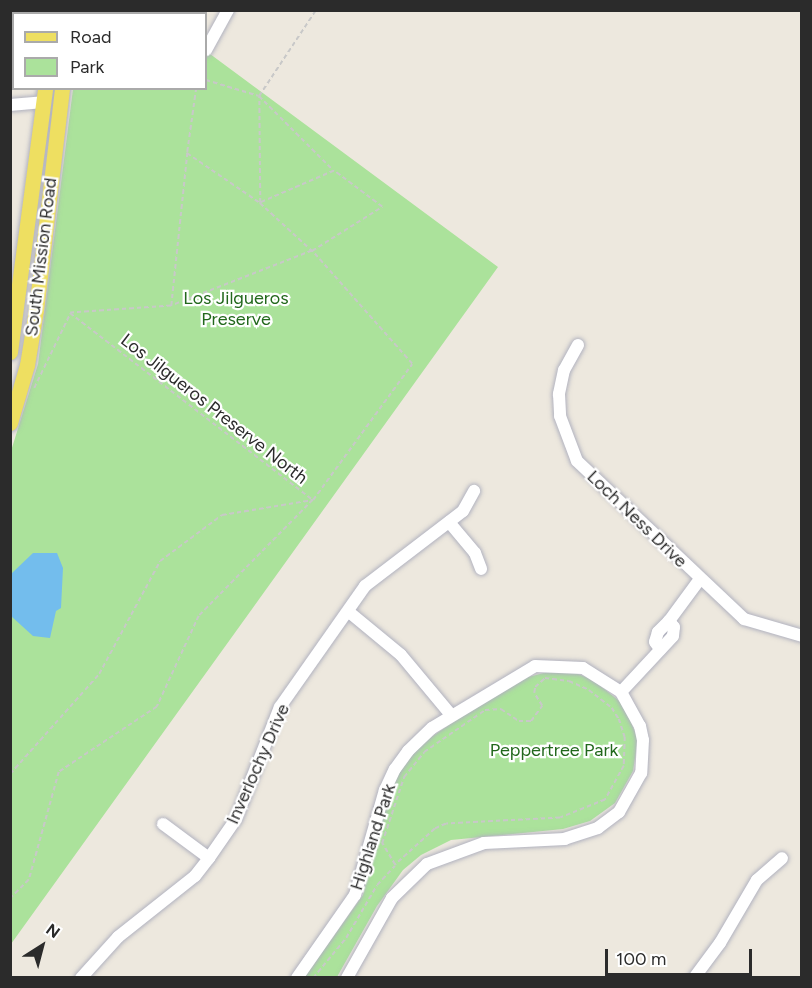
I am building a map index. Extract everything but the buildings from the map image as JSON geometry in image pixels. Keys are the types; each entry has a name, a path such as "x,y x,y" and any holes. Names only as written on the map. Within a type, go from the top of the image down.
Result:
{"main road":[{"name":"South Mission Road","path":"10,423 27,365 36,310 62,90"},
{"name":"South Mission Road","path":"10,352 44,95"}],"street":[{"path":"207,48 228,10"},
{"path":"10,105 44,95"},
{"name":"Loch Ness Drive","path":"578,345 564,370 559,394 560,416 578,461 744,619 801,636"},
{"name":"Inverlochy Drive","path":"81,978 118,937 195,876 210,858 236,819 280,707 366,586 383,569 463,510 474,491"},
{"path":"448,522 475,553 481,569"},
{"path":"621,692 673,636 674,627 669,621 700,579"},
{"path":"349,612 401,655 451,715"},
{"name":"Highland Park","path":"297,978 356,895 385,790 408,750 451,715 515,675 546,664 583,668 621,692 640,726 643,740 641,773 618,812 598,828 566,839 484,843 427,864 392,898 347,978"},
{"path":"163,824 210,858"},
{"path":"694,978 720,943 757,880 782,858"}],"path":[{"path":"207,80 260,96 334,171 260,203 260,96 316,10"},
{"path":"171,306 196,90"},
{"name":"Los Jilgueros Preserve North","path":"70,313 313,500 412,364 312,251 260,203 187,153"},
{"name":"Los Jilgueros Preserve North","path":"70,313 171,306 312,251 382,207 334,171"},
{"path":"30,396 70,313"},
{"path":"10,774 99,674 160,561 222,515 313,500"},
{"path":"10,899 29,880 59,772 157,707 199,616 313,500"},
{"path":"312,978 346,938 377,885 395,865 435,829 446,824 560,818 605,801 621,778 626,753 625,737 612,708 589,690 569,681 545,678 536,687 534,693 542,706 531,721 519,721 501,709 485,710 440,740 404,777 395,799 382,843 395,865"}],"green space":[{"path":"83,10 151,10 154,12 82,12"},
{"name":"Los Jilgueros Preserve","path":"207,52 498,267 11,944 11,451 38,364 73,90 207,90"},
{"name":"Peppertree Park","path":"563,668 593,680 623,704 638,739 633,771 615,803 590,821 563,829 451,840 421,855 403,870 377,906 337,977 304,978 363,895 382,814 398,775 417,747 513,681"}],"water":[{"path":"33,553 57,553 63,568 61,608 56,611 50,638 33,636 11,616 11,574"}]}
